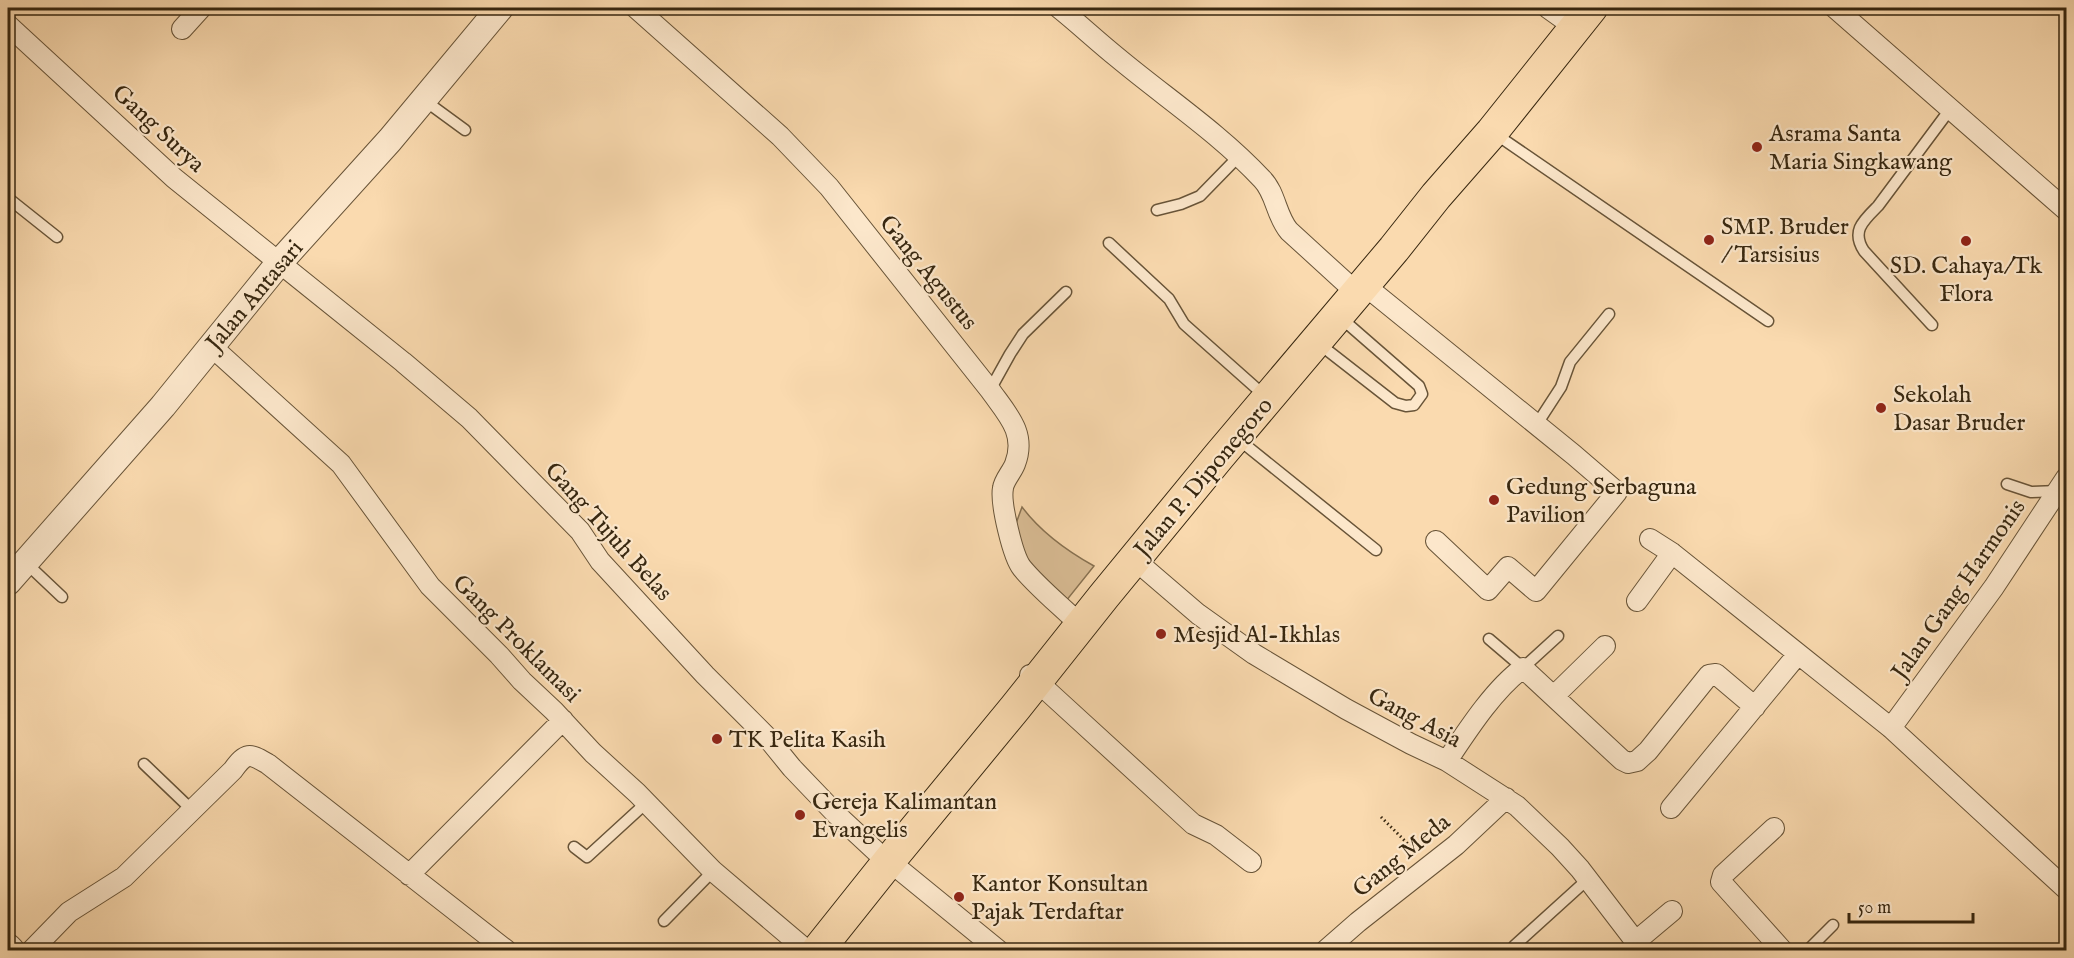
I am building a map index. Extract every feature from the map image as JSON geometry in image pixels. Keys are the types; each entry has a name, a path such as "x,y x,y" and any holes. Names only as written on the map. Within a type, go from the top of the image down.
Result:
{"main road":[{"name":"Jalan P. Diponegoro","path":"1031,676 1071,616 1256,388 1355,284 1492,132 1568,10"},
{"name":"Jalan P. Diponegoro","path":"809,950 1031,676 1135,560 1338,315 1355,284 1469,142 1568,10"}],"street":[{"path":"182,30 201,8"},
{"name":"Jalan Antasari","path":"8,582 163,406 279,263 390,140 500,8"},
{"name":"Gang Agustus","path":"636,8 780,136 829,188 990,390 1017,431 1020,445 1014,466 1003,488 1006,517 1020,566 1071,616"},
{"path":"1059,8 1118,59 1182,107 1239,156 1263,180 1282,222 1289,231 1537,424 1617,492 1536,591 1508,567 1488,590 1436,541"},
{"path":"1835,8 2067,210"},
{"name":"Gang Surya","path":"8,25 174,178 279,263"},
{"name":"Gang Tujuh Belas","path":"279,263 469,418 580,531 600,561 705,675 766,736 792,768 837,815 884,858 998,951"},
{"name":"Gang Proklamasi","path":"211,346 341,464 430,586 593,753 713,871 809,950"},
{"name":"Jalan Gang Harmonis","path":"1891,728 1994,587 2062,484"},
{"path":"1650,538 1672,553 1891,728 2067,889"},
{"path":"1636,601 1672,553"},
{"name":"Gang Asia","path":"1135,560 1198,614 1254,654 1346,710 1447,761 1517,806 1560,847 1588,879 1639,946"},
{"path":"1554,696 1605,646"},
{"path":"1671,808 1798,654"},
{"path":"1447,761 1475,720 1523,668 1622,760 1628,763 1637,761 1648,751 1709,675 1716,674 1755,707"},
{"path":"1031,676 1193,824 1216,835 1251,862"},
{"path":"410,875 563,720"},
{"path":"32,951 69,912 124,877 240,761 246,756 257,756 506,951"},
{"name":"Gang Meda","path":"1326,951 1456,845 1506,798"},
{"path":"1774,828 1724,875 1721,882 1782,951"},
{"path":"1639,946 1672,911"},
{"path":"8,947 11,951"}],"lane":[{"path":"423,99 465,130"},
{"path":"1932,325 1857,241 1858,230 1951,108"},
{"path":"1492,132 1768,321"},
{"path":"1157,210 1200,196 1239,156"},
{"path":"8,198 57,237"},
{"path":"1109,243 1169,299 1184,324 1256,388"},
{"path":"990,390 1023,334 1066,292"},
{"path":"1537,424 1561,387 1570,362 1609,314"},
{"path":"1316,341 1395,403 1406,406 1414,405 1422,394 1419,386 1338,315"},
{"path":"1235,437 1376,550"},
{"path":"2007,484 2031,492 2062,484"},
{"path":"25,562 62,597"},
{"path":"1489,639 1523,668 1558,636"},
{"path":"144,764 192,810"},
{"path":"574,846 587,857 646,803"},
{"path":"664,921 713,871"},
{"path":"1514,946 1588,879"},
{"path":"1808,951 1833,925"}],"path":[{"path":"1381,817 1430,866"}],"shaded area":[{"path":"1022,507 1055,540 1094,566 1066,601 1021,556 1014,529"}],"place":[{"name":"Asrama Santa Maria Singkawang","path":"1757,147"},
{"name":"SMP. Bruder / Tarsisius","path":"1709,240"},
{"name":"SD. Cahaya/Tk Flora","path":"1966,241"},
{"name":"Sekolah Dasar Bruder","path":"1881,408"},
{"name":"Gedung Serbaguna Pavilion","path":"1494,500"},
{"name":"Mesjid Al-Ikhlas","path":"1161,634"},
{"name":"TK Pelita Kasih","path":"717,739"},
{"name":"Gereja Kalimantan Evangelis","path":"800,815"},
{"name":"Kantor Konsultan Pajak Terdaftar","path":"959,897"}]}
